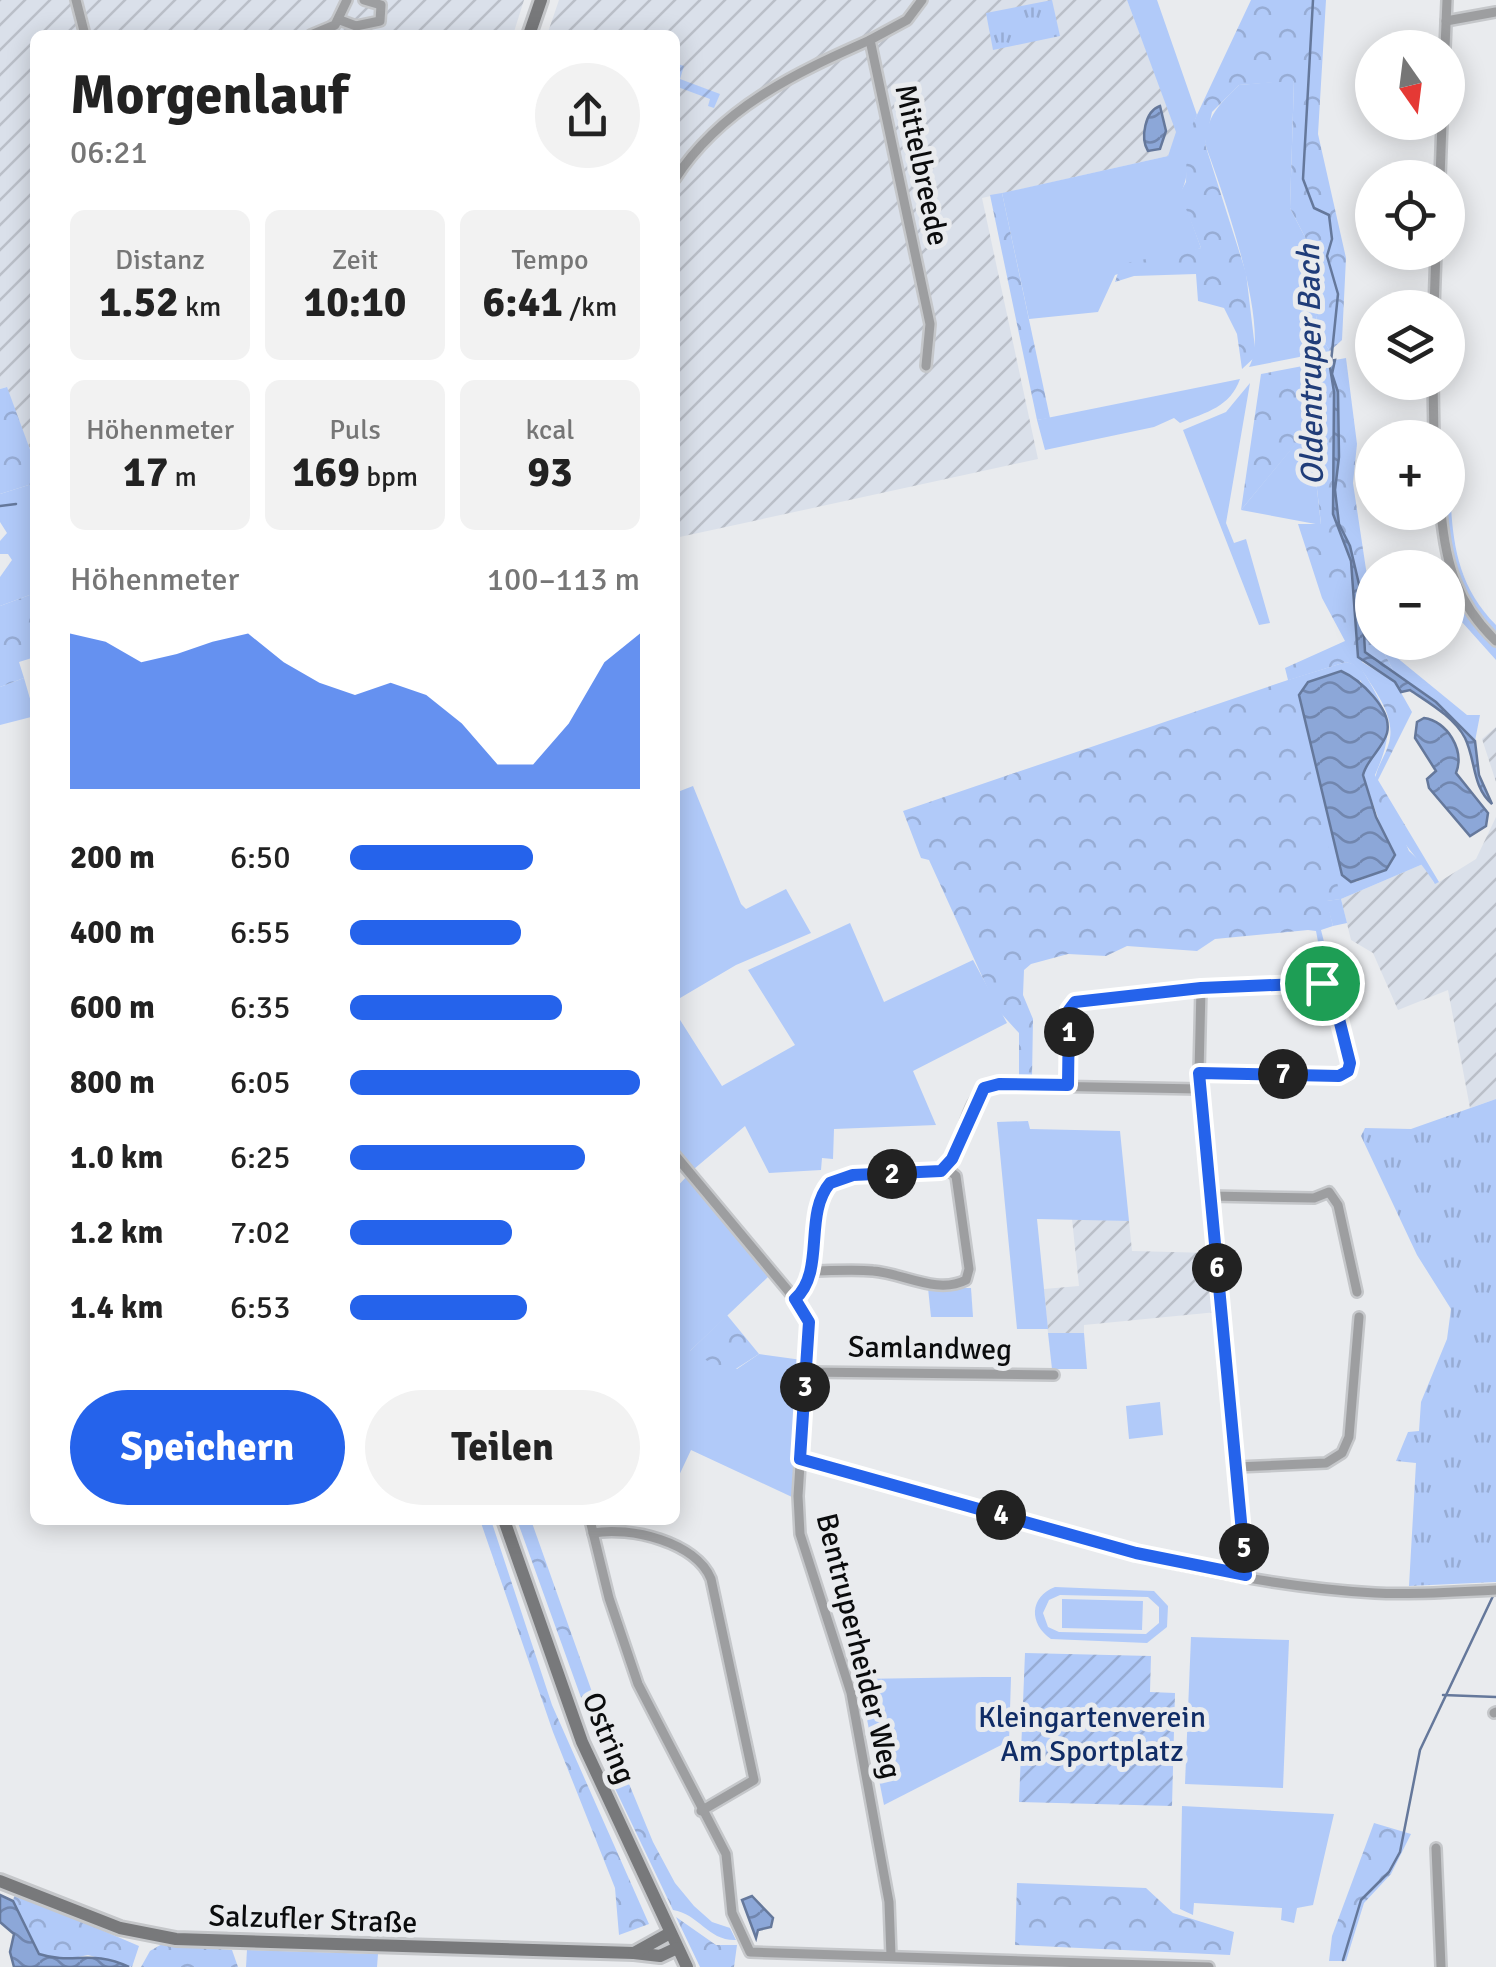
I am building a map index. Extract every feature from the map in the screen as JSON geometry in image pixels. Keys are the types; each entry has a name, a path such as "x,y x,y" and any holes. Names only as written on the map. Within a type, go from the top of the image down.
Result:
{"main road":[{"path":"531,30 541,0"},
{"name":"Ostring","path":"506,1525 582,1742 687,1967"},
{"name":"Salzufler Straße","path":"0,1881 120,1928 176,1940 660,1956 678,1948"},
{"path":"634,1953 670,1933"}],"street":[{"path":"76,0 83,30"},
{"path":"321,30 340,20 347,0"},
{"path":"340,20 356,26 380,21 380,5 364,0"},
{"path":"680,173 706,139 750,102 906,20 922,0"},
{"path":"1446,30 1448,0"},
{"path":"1446,21 1496,12"},
{"name":"Mittelbreede","path":"870,40 930,324 926,366"},
{"path":"1444,530 1454,587 1473,618 1496,641"},
{"path":"1068,1085 1071,1004 1201,988 1326,983 1342,1028 1350,1063 1348,1071 1339,1076 1199,1073"},
{"path":"1201,988 1198,1088 1246,1575"},
{"path":"795,1299 806,1288 822,1198 830,1183 846,1176 934,1172 946,1168 984,1088 999,1084 1198,1088"},
{"name":"Bentruperheider Weg","path":"680,1161 795,1299 809,1322 800,1459 801,1541 857,1720 889,1902 892,1956"},
{"path":"810,1271 874,1270 920,1283 954,1284 966,1280 970,1270 956,1176 946,1168"},
{"path":"1210,1196 1314,1198 1329,1192 1338,1205 1358,1292"},
{"path":"1236,1467 1326,1463 1342,1452 1349,1438 1359,1317"},
{"name":"Samlandweg","path":"806,1372 1054,1375"},
{"path":"800,1459 1136,1553 1246,1575 1374,1593 1490,1590"},
{"path":"592,1525 608,1598 638,1684 726,1854 732,1913 746,1952 1209,1967"},
{"path":"594,1533 619,1533 679,1544 700,1559 712,1578 754,1780 701,1811"},
{"path":"1436,1848 1441,1967"}],"shaded area":[{"path":"0,0 524,0 515,30 30,30 30,450 6,387 0,389"},
{"path":"559,0 1127,0 1177,132 1168,156 982,198 1038,459 680,537 680,30 549,30","holes":["1157,106 1166,131 1157,151 1151,110"]},
{"path":"1496,727 1496,782 1482,739"},
{"path":"1496,817 1496,1099 1470,1108 1448,990 1398,1010 1373,953 1351,940 1341,899 1423,864 1434,883 1439,882 1476,859"},
{"path":"1072,1219 1129,1221 1132,1251 1211,1253 1217,1312 1084,1325 1084,1333 1048,1333 1044,1289 1079,1286"}],"green space":[{"path":"1052,0 1060,36 993,50 986,13"},
{"path":"1127,0 1157,0 1197,115 1181,193 1201,248 1115,275 1098,312 1029,319 1002,193 1168,156 1176,132"},
{"path":"1251,0 1326,0 1318,134 1346,258 1342,340 1330,351 1318,333 1308,243 1290,208 1294,81 1239,85 1212,112 1205,144 1246,273 1256,356 1242,369 1237,334 1224,308 1198,301 1196,274 1134,276 1115,282 1121,264 1201,248 1180,193 1186,182 1187,136"},
{"path":"680,79 720,94 714,108 708,106 710,99 680,88"},
{"path":"1294,80 1290,208 1308,243 1318,333 1330,351 1249,367 1254,323 1249,292 1232,224 1205,144 1206,134 1216,111 1239,85"},
{"path":"1002,193 1050,418 1037,420 990,195"},
{"path":"1346,358 1355,428 1355,530 1360,530 1363,550 1355,550 1355,567 1339,524 1335,490 1339,457 1338,391 1332,374 1335,360"},
{"path":"1329,361 1334,392 1333,514 1351,561 1355,660 1362,660 1395,682 1412,712 1378,780 1439,882 1435,884 1380,804 1375,784 1390,738 1389,719 1360,667 1346,662 1289,680 1341,899 1327,901 1333,926 1321,930 1333,977 1325,979 1316,931 1308,930 1215,939 1197,951 1127,946 1106,956 1068,954 1031,964 1024,970 1023,995 1033,1019 1032,1078 1019,1078 1019,1033 997,1009 929,860 921,858 903,811 1288,680 1285,668 1345,641 1322,598 1298,524 1321,524 1310,427 1241,510 1261,374"},
{"path":"1240,379 1224,402 1180,423 1174,418 1154,427 1045,450 1037,420"},
{"path":"1250,383 1226,523 1234,543 1246,539 1270,623 1259,625 1183,430 1226,412"},
{"path":"7,387 30,449 30,485 0,494 0,389"},
{"path":"1310,426 1321,525 1241,510"},
{"path":"30,485 30,595 0,606 0,577 12,560 8,554 0,554 0,541 7,533 0,522 0,494"},
{"path":"1453,530 1456,550 1451,550 1449,531"},
{"path":"1465,578 1496,625 1496,634 1478,615 1466,596"},
{"path":"30,595 30,659 19,662 24,678 0,687 0,606"},
{"path":"1465,614 1496,647 1496,660 1465,625"},
{"path":"1375,660 1388,660 1396,676"},
{"path":"1388,660 1400,660 1467,715 1480,715 1475,741 1436,702 1396,676"},
{"path":"1346,662 1360,666 1386,719 1386,743 1375,775 1409,851 1423,864 1341,899 1347,923 1333,926 1326,901 1340,899 1288,680","holes":["1360,680 1384,722 1363,775 1383,832 1386,870 1356,882 1342,875 1329,825"]},
{"path":"24,678 30,717 0,725 0,687"},
{"path":"693,786 741,904 746,909 786,889 811,933 736,965 680,998 680,791"},
{"path":"850,923 884,1002 973,960 1007,1023 913,1071 936,1125 834,1129 833,1159 822,1158 821,1170 769,1173 745,1126 694,1169 680,1151 680,1020 722,1086 795,1045 748,970"},
{"path":"1496,1099 1496,1582 1409,1586 1416,1463 1396,1461 1408,1432 1419,1431 1421,1402 1447,1339 1451,1309 1417,1255 1361,1136 1365,1128 1411,1129"},
{"path":"1028,1121 1030,1129 1120,1131 1129,1221 1037,1219 1048,1329 1017,1329 997,1122"},
{"path":"687,1176 769,1276 690,1351 737,1369 759,1354 802,1360 792,1497 691,1450 680,1473 680,1184"},
{"path":"928,1288 971,1288 973,1317 931,1317"},
{"path":"727,1315 759,1354 731,1372 689,1352"},
{"path":"1048,1333 1084,1333 1087,1369 1052,1369"},
{"path":"1160,1402 1163,1435 1129,1439 1126,1406"},
{"path":"482,1525 493,1525 552,1705 649,1924 619,1935 615,1888 553,1732"},
{"path":"519,1525 533,1525 597,1706 653,1842 675,1883 694,1906 712,1922 730,1928 736,1940 718,1936 673,1910 610,1778"},
{"path":"1055,1587 1154,1591 1168,1606 1167,1627 1147,1643 1051,1639 1039,1626 1035,1611 1046,1591","holes":["1060,1595 1148,1597 1159,1607 1159,1623 1146,1634 1059,1632 1048,1627 1043,1613 1049,1600"]},
{"path":"1062,1599 1143,1601 1142,1630 1062,1628"},
{"path":"1191,1637 1289,1640 1283,1788 1185,1784"},
{"name":"Kleingartenverein Am Sportplatz","path":"1025,1653 1151,1656 1150,1692 1175,1693 1172,1806 1019,1802"},
{"path":"1011,1677 1009,1741 884,1805 859,1679"},
{"path":"1182,1806 1334,1814 1313,1905 1297,1908 1294,1923 1281,1920 1282,1908 1194,1903 1193,1915 1180,1909"},
{"path":"1374,1823 1411,1834 1391,1874 1364,1903 1346,1961 1329,1961 1332,1936"},
{"path":"1017,1883 1146,1888 1173,1913 1234,1932 1230,1955 1015,1945"},
{"path":"15,1893 139,1946 132,1967 88,1955 63,1960 39,1954 13,1901"},
{"path":"676,1917 716,1945 737,1945 734,1967 700,1967"},
{"path":"162,1944 232,1950 238,1967 141,1967 150,1951"},
{"path":"247,1950 378,1954 377,1967 246,1967"}],"water":[{"path":"1160,106 1166,131 1160,149 1148,151 1145,126"},
{"path":"1335,360 1332,374 1338,392 1335,490 1339,524 1355,567 1355,616 1351,561 1333,514 1334,392 1329,361"},
{"path":"1362,660 1376,660 1436,702 1475,741 1479,775 1492,804 1481,790 1465,738 1454,723 1410,690 1401,692 1395,682"},
{"path":"1341,671 1365,688 1385,714 1387,733 1363,775 1376,817 1395,855 1386,870 1351,882 1342,875 1299,695 1308,682"},
{"path":"1424,718 1440,725 1452,738 1458,755 1456,773 1488,813 1486,826 1470,836 1429,788 1427,779 1436,771 1415,738 1417,722"},
{"path":"0,1895 13,1901 39,1954 104,1959 129,1967 14,1967 10,1952 14,1934 0,1922"},
{"path":"752,1896 773,1918 771,1927 758,1930 756,1938 742,1900"}],"waterway":[{"name":"Oldentruper Bach","path":"1313,0 1303,179 1314,208 1329,215 1332,239 1327,256 1338,294 1331,362"},
{"path":"0,506 16,504"},
{"name":"Oldentruper Bach","path":"1343,1960 1361,1900 1389,1872 1400,1852 1420,1750 1493,1596"},
{"path":"1443,1695 1496,1697"}],"route":[{"path":"1322,983 1332,991 1350,1063 1348,1071 1339,1076 1199,1073 1246,1575 1136,1553 800,1459 809,1322 795,1299 808,1283 822,1198 830,1183 853,1175 941,1171 952,1159 984,1088 999,1084 1068,1085 1069,1010 1075,1002 1201,988 1322,983"}]}
